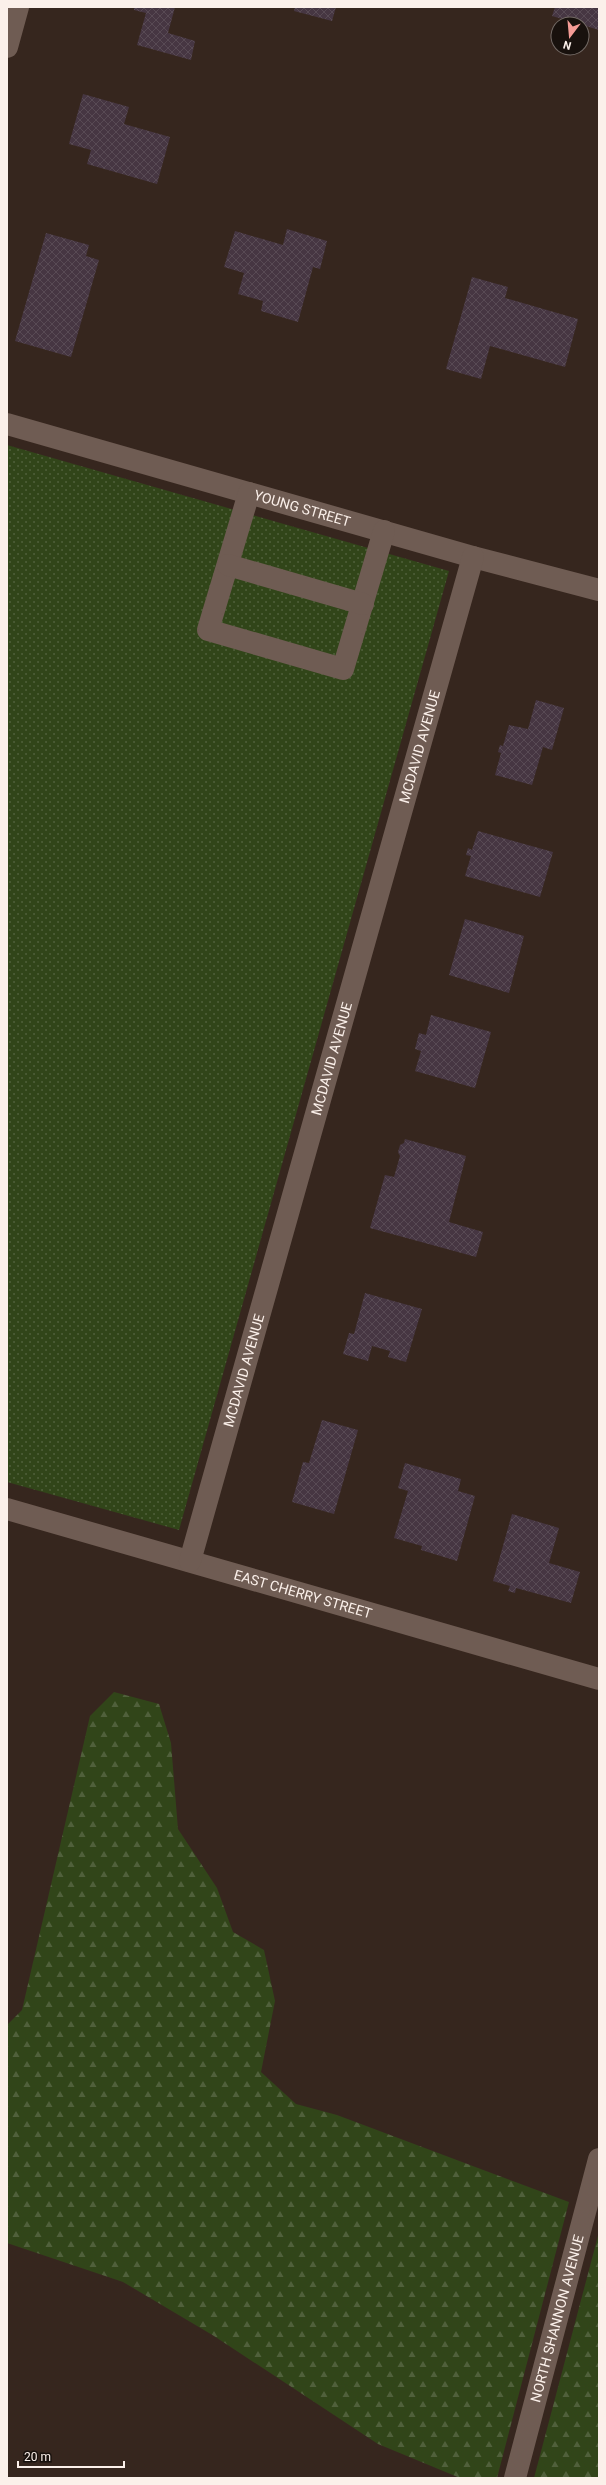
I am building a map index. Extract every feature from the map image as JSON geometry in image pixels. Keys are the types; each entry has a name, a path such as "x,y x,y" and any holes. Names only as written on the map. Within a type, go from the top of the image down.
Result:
{"street":[{"path":"7,47 18,7"},
{"name":"YOUNG STREET","path":"7,424 473,556 599,590"},
{"path":"249,493 208,630 343,669 384,531"},
{"name":"MCDAVID AVENUE","path":"190,1561 473,556"},
{"path":"228,565 363,604"},
{"name":"EAST CHERRY STREET","path":"7,1509 599,1679"},
{"name":"NORTH SHANNON AVENUE","path":"515,2478 599,2159"}],"green space":[{"path":"7,445 449,571 179,1530 7,1482"},
{"path":"114,1692 159,1704 171,1743 178,1829 217,1888 233,1932 264,1950 275,2001 261,2072 296,2104 337,2115 569,2202 497,2478 460,2478 378,2444 214,2336 123,2282 7,2243 7,2025 22,2010 90,1716"},
{"path":"599,2232 599,2478 534,2478"}],"building":[{"path":"134,7 175,7 168,33 195,41 191,60 137,45 146,13 134,10"},
{"path":"295,7 336,7 332,21 294,11"},
{"path":"555,7 599,7 599,30 590,27 590,16 552,16"},
{"path":"83,94 129,107 124,124 170,137 157,184 87,164 91,150 69,144"},
{"path":"287,229 327,241 320,269 313,267 298,322 261,311 263,301 238,294 244,273 224,267 235,231 283,245"},
{"path":"46,233 89,245 86,256 99,260 71,357 15,341"},
{"path":"472,277 508,287 505,298 578,319 565,367 490,346 481,379 446,369"},
{"path":"536,700 564,708 552,750 543,747 532,785 495,775 501,753 498,752 500,745 503,746 509,725 528,729"},
{"path":"478,831 553,852 540,897 465,876 471,856 466,855 468,848 472,850"},
{"path":"465,919 524,936 509,993 449,975"},
{"path":"431,1015 491,1032 475,1088 415,1071 421,1051 415,1049 419,1033 426,1035"},
{"path":"405,1139 466,1156 449,1222 483,1232 476,1257 370,1228 385,1175 394,1177 400,1156 398,1152 400,1145 404,1143"},
{"path":"365,1293 422,1309 406,1362 388,1357 390,1351 372,1346 368,1361 343,1354 349,1333 354,1334"},
{"path":"322,1420 358,1430 334,1514 292,1502 303,1462 309,1463"},
{"path":"405,1463 461,1479 458,1491 475,1496 457,1561 421,1550 422,1546 394,1538 408,1491 398,1488"},
{"path":"512,1514 559,1528 549,1563 580,1572 571,1603 516,1588 515,1593 508,1591 510,1586 493,1581"}]}
